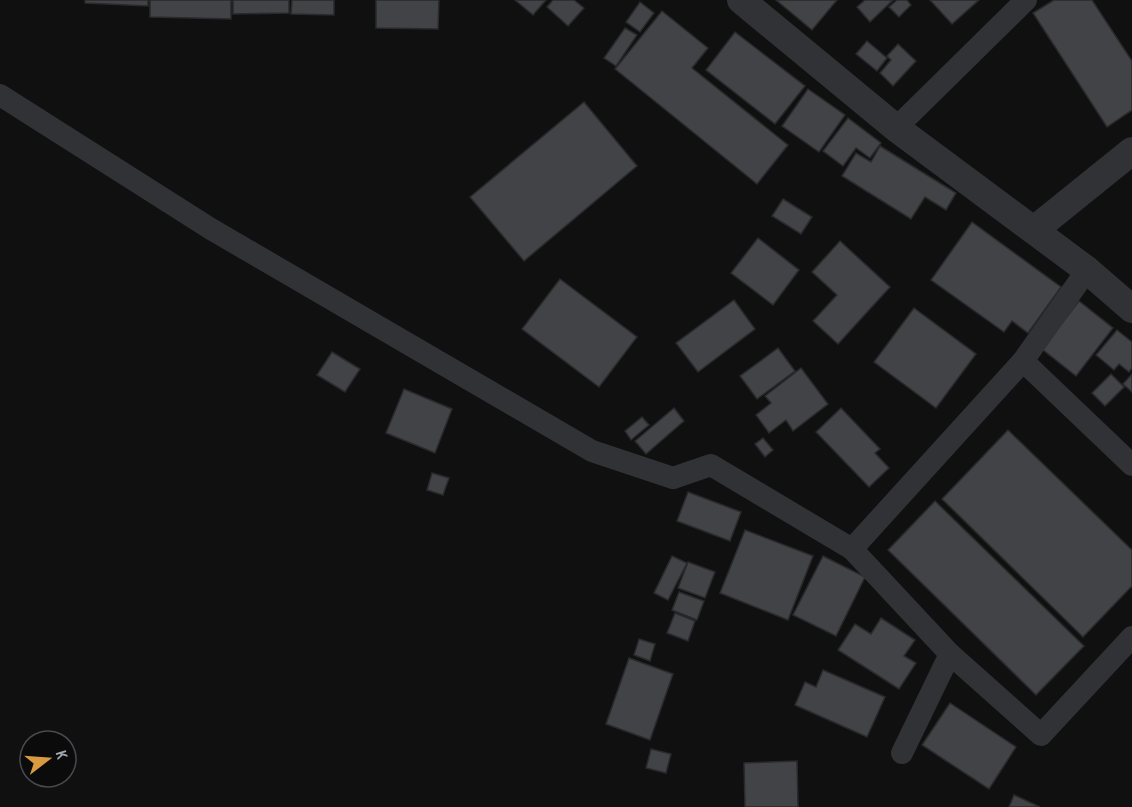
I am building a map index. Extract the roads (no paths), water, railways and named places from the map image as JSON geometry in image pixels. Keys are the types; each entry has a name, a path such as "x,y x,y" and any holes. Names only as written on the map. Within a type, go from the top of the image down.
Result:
{"street":[{"path":"741,0 896,128 1087,270 1132,309"},
{"path":"896,128 1026,0"},
{"path":"0,95 211,229 592,451 673,478 711,465 852,549 950,654 1041,735 1132,637"},
{"path":"1034,230 1132,151"},
{"path":"852,549 1023,361 1087,270"},
{"path":"1023,361 1132,465"},
{"path":"902,753 950,654"}]}
